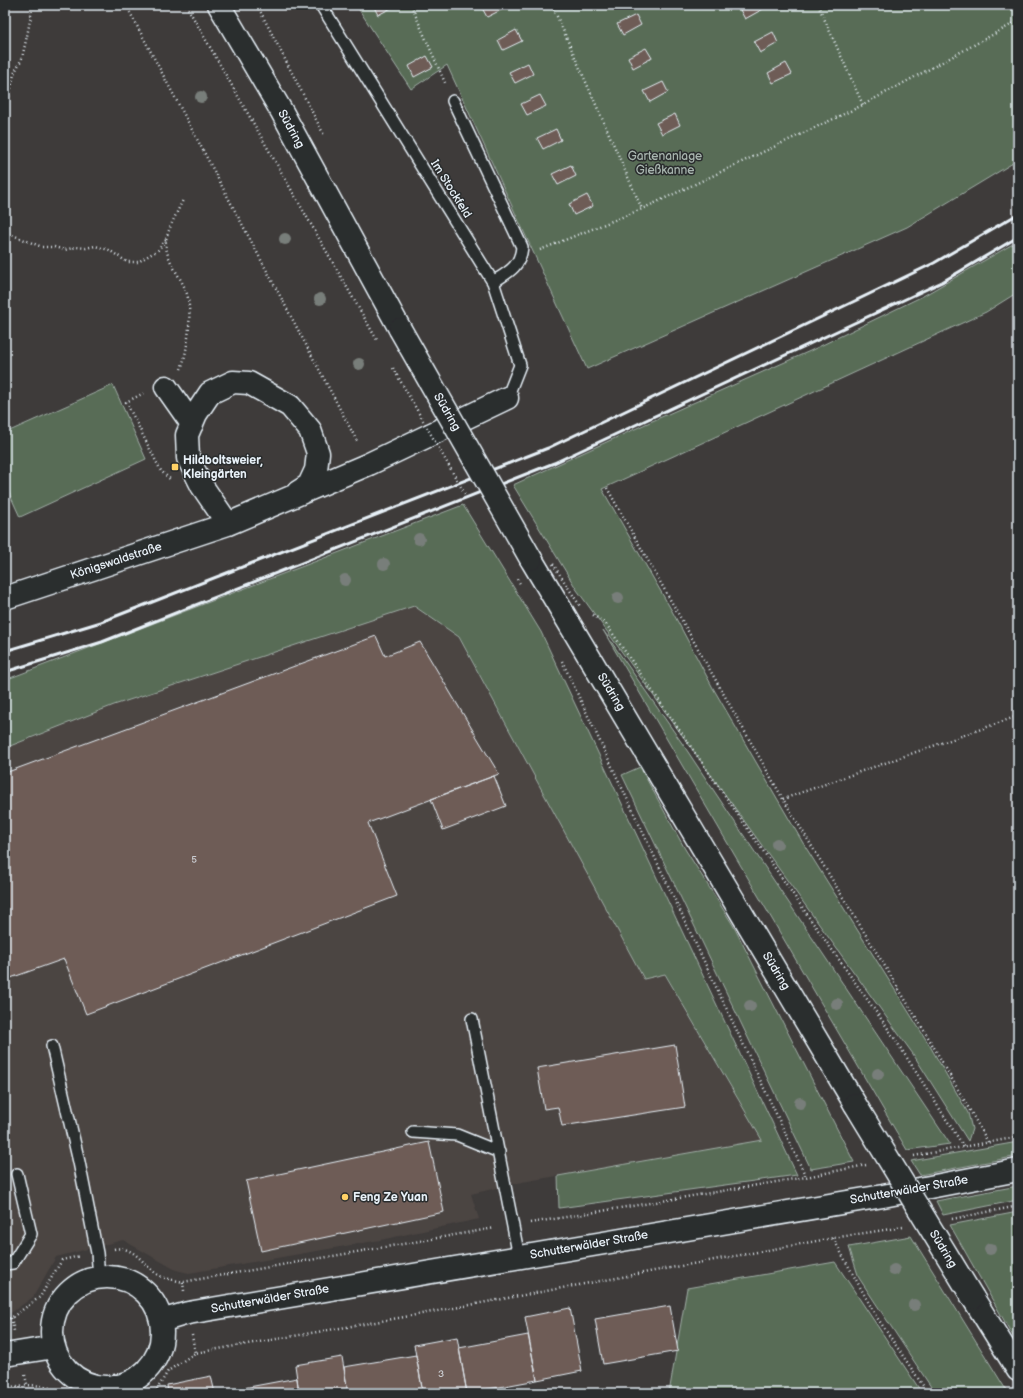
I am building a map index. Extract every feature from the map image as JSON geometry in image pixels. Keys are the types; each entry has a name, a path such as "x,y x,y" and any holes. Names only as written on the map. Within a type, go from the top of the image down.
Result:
{"street":[{"name":"Südring","path":"219,5 282,112 400,329 531,559 856,1104 1018,1370"},
{"name":"Königswaldstraße","path":"228,524 201,485 188,458 188,435 196,414 210,393 233,382 249,383 290,406 310,430 318,453 316,470 309,484 294,495"},
{"path":"166,387 192,424"},
{"name":"Königswaldstraße","path":"5,598 228,524 369,464 507,398"},
{"name":"Schutterwälder Straße","path":"161,1321 188,1313 883,1196 1018,1170"},
{"path":"100,1277 116,1277 132,1283 145,1292 155,1305 161,1321 162,1337 157,1354 148,1368 136,1378 115,1390 93,1385 80,1380 68,1371 60,1360 54,1347 52,1329 56,1310 66,1294 81,1283 100,1277"},
{"path":"5,1354 54,1347"}],"lane":[{"name":"Im Stockfeld","path":"321,5 493,282 520,365 507,398"},
{"path":"454,102 522,247 521,258 512,270 493,282"},
{"path":"472,1019 519,1257"},
{"path":"52,1046 79,1162 97,1252 100,1277"},
{"path":"413,1132 457,1134 499,1152"},
{"path":"5,1264 13,1263 31,1234 17,1174"}],"path":[{"path":"5,116 14,74 22,58 28,36 33,5"},
{"path":"126,5 369,464"},
{"path":"186,5 377,340"},
{"path":"411,5 454,102"},
{"path":"552,5 642,209"},
{"path":"818,5 863,105"},
{"path":"521,258 642,209 863,105 1018,20"},
{"path":"5,232 42,247 54,247 65,250 76,247 86,248 95,246 109,250 127,262 138,262 158,250 166,240 182,200"},
{"path":"166,240 167,252 186,292 190,308 188,339 184,362 173,384 144,393 126,402 161,471 185,490 201,485"},
{"path":"606,488 783,799 928,1037 988,1142"},
{"path":"521,585 525,592"},
{"path":"580,606 586,610"},
{"path":"593,615 606,624 891,1033 964,1147"},
{"path":"559,654 806,1177"},
{"path":"783,799 1018,716"},
{"path":"155,1393 168,1371 195,1353 416,1315 833,1238 876,1316 928,1393"},
{"path":"5,1319 11,1318"},
{"path":"5,1388 27,1384 50,1388 62,1393"}],"shaded area":[{"path":"414,606 458,637 644,979 664,974 762,1141 522,1182 471,1194 479,1219 380,1240 189,1273 176,1270 123,1240 56,1257 33,1297 12,1312 5,1314 5,748 114,705"}],"green space":[{"name":"Gartenanlage Gießkanne","path":"356,5 1018,5 1018,160 907,227 587,369 447,65 411,89"},
{"path":"1018,241 1018,292 986,312 602,489 672,611 713,688 803,843 930,1046 968,1113 972,1129 968,1141 913,1054 577,590 513,485 810,351 923,296"},
{"path":"113,385 146,459 20,517 5,484 5,433"},
{"path":"463,505 541,632 797,1175 559,1208 558,1176 762,1140 665,974 644,979 459,637 414,606 114,705 5,748 5,680"},
{"path":"603,630 684,746 950,1144 907,1150"},
{"path":"640,767 685,849 733,925 854,1162 811,1169 622,775"},
{"path":"1018,1142 1018,1156 920,1175 911,1161"},
{"path":"1018,1186 1018,1200 943,1215 936,1201"},
{"path":"1018,1212 1018,1345 950,1225"},
{"path":"911,1236 1008,1393 935,1393 859,1278 849,1247"},
{"path":"835,1262 922,1393 669,1393 687,1288"}],"building":[{"path":"373,5 397,5 378,15"},
{"path":"504,5 505,8 487,17 481,6"},
{"path":"745,5 761,5 763,9 745,19 739,8"},
{"path":"636,15 641,25 623,35 617,24"},
{"path":"516,30 522,41 503,50 498,40"},
{"path":"773,32 778,43 760,53 754,42"},
{"path":"646,48 652,58 633,68 628,57"},
{"path":"427,56 433,67 414,77 409,66"},
{"path":"528,63 533,74 515,83 509,72"},
{"path":"786,63 792,74 773,83 768,73"},
{"path":"663,82 668,92 650,102 644,91"},
{"path":"540,95 546,106 527,115 521,104"},
{"path":"675,114 680,125 662,134 656,123"},
{"path":"556,129 561,140 543,149 537,138"},
{"path":"571,165 576,176 558,185 552,174"},
{"path":"587,195 593,206 574,215 569,204"},
{"path":"376,636 385,656 420,642 499,774 368,823 397,896 86,1014 64,959 5,980 5,773"},
{"path":"494,776 506,806 443,830 431,799"},
{"path":"675,1045 685,1107 562,1126 558,1107 544,1109 537,1068"},
{"name":"Feng Ze Yuan","path":"429,1142 444,1212 261,1251 246,1181"},
{"path":"670,1306 678,1351 603,1364 595,1319"},
{"path":"570,1308 582,1371 537,1380 525,1317"},
{"path":"528,1335 537,1380 467,1393 459,1348"},
{"path":"457,1337 467,1393 423,1393 414,1345"},
{"path":"416,1355 423,1393 348,1393 344,1367"},
{"path":"342,1357 348,1393 299,1393 295,1365"},
{"path":"211,1376 215,1393 168,1393 167,1385"},
{"path":"297,1378 299,1393 217,1393"}],"railway":[{"path":"5,651 101,622 548,448 934,263 1018,214"},
{"path":"5,672 102,642 554,463 942,282 1018,237"}],"place":[{"name":"Hildboltsweier, Kleingärten","path":"175,467"},
{"name":"Feng Ze Yuan","path":"345,1197"}]}
